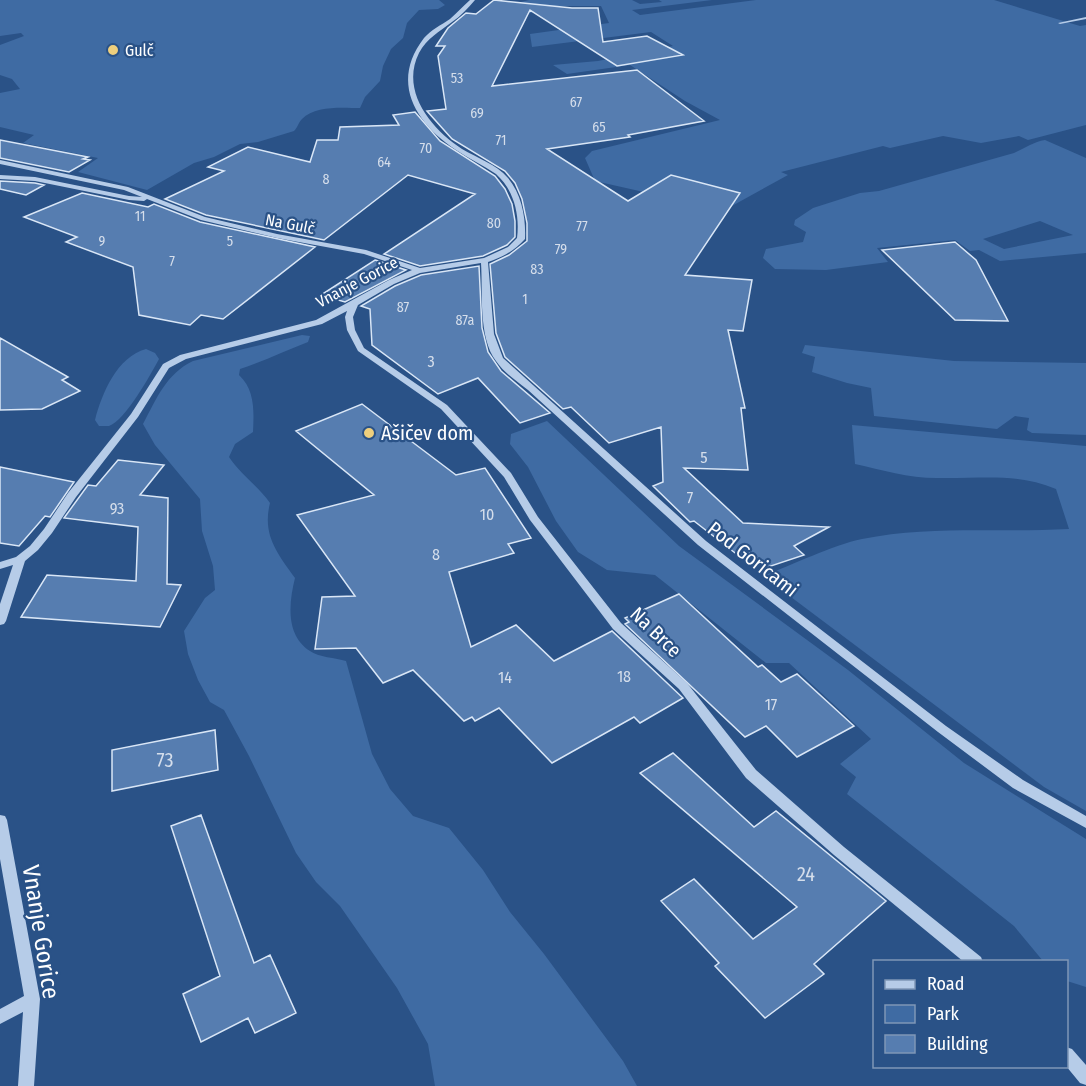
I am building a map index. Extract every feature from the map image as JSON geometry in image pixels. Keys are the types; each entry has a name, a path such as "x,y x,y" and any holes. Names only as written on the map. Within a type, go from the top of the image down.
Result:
{"street":[{"name":"Vnanje Gorice","path":"0,621 20,560 48,531 72,495 135,415 166,366 183,357 319,322 379,288 419,270 484,260 507,251 521,238 523,224 514,195 504,178 450,143 416,107 408,83 410,67 428,37 453,19 473,0"},
{"path":"1059,23 1086,18"},
{"name":"Na Gulč","path":"0,162 126,188 202,219 277,236 366,252 419,270"},
{"name":"Na Gulč","path":"0,177 35,179 129,198 156,200"},
{"name":"Pod Goricami","path":"484,260 487,314 495,354 505,367 702,543 942,729 1018,784 1086,824"},
{"name":"Na Brce","path":"354,304 349,317 351,330 361,349 444,407 500,467 534,518 617,626 683,686 751,774 838,851 974,960"},
{"path":"0,558 20,560"},
{"path":"0,566 20,560"},
{"name":"Vnanje Gorice","path":"0,820 32,999 26,1086"},
{"path":"0,1017 32,999"},
{"path":"1068,1056 1086,1077"}],"green space":[{"path":"0,0 439,0 445,5 438,9 419,10 407,23 403,38 391,49 383,66 380,81 365,97 360,108 330,108 314,111 302,119 294,131 258,142 240,144 214,157 194,163 147,190 78,172 98,158 23,143 34,135 0,127 0,93 20,89 12,79 0,75 0,45 24,36 21,33 0,36"},
{"path":"529,0 632,0 640,4 662,2 659,0 712,0 632,10 640,15 756,0 994,0 1080,26 1086,25 1086,125 1028,140 1019,136 981,143 943,136 890,148 883,146 781,172 788,175 730,207 719,209 595,181 585,158 592,151 720,120 685,101 630,65 567,74 553,65 598,61 673,46 651,32 532,47 530,34 609,23 601,6 554,6 525,15 526,21 496,22 521,2"},
{"path":"1045,140 1086,158 1086,253 1000,261 979,250 970,251 955,240 877,248 888,262 826,270 775,269 763,258 766,249 803,242 806,232 794,225 795,220 813,208 860,193 879,191 1014,153","holes":["1040,221 1073,235 1004,249 983,239"]},
{"path":"302,335 310,336 308,342 240,369 239,375 251,394 253,432 235,444 229,457 270,503 268,525 273,543 295,578 291,597 291,618 296,636 313,653 346,661 372,754 390,789 413,816 449,828 483,870 510,912 623,1061 637,1086 435,1086 428,1044 397,988 340,906 316,882 296,853 224,710 210,702 198,680 188,654 184,631 205,598 215,590 213,566 202,531 200,499 155,445 143,424 169,380 184,366 193,361"},
{"path":"805,345 954,361 1086,363 1086,435 1032,433 1027,430 1029,418 1015,416 997,429 874,416 871,388 812,372 815,357 802,353"},
{"path":"146,349 155,353 159,359 144,385 122,416 109,426 99,426 95,420 112,377 127,360"},
{"path":"547,421 679,546 848,670 964,763 1086,839 1086,987 1068,981 1068,960 1042,960 1014,926 847,794 856,777 840,764 871,739 789,663 766,663 655,575 607,570 578,552 556,521 528,467 510,444 511,434"},
{"path":"852,425 1086,446 1086,811 1044,787 763,576 838,546 888,535 939,531 1069,529 1056,489 1041,484 1012,478 916,477 855,464"}],"building":[{"path":"494,0 572,8 598,8 603,42 647,36 683,55 617,66 530,10 492,86 637,70 704,121 628,135 630,137 547,149 628,201 671,175 740,193 685,275 752,280 743,331 728,330 745,408 741,408 748,470 684,468 743,523 829,527 794,546 804,555 768,567 750,552 739,556 694,521 690,522 653,486 663,482 661,427 609,443 571,407 563,409 505,357 496,333 490,264 509,255 527,241 527,223 522,199 515,183 505,171 452,139 427,111 446,109 438,56 445,46 436,46 448,28 466,13 476,14"},
{"path":"415,112 440,141 495,176 505,189 512,204 515,221 515,237 507,245 483,256 420,266 384,254 475,194 408,175 324,240 206,215 165,199 224,171 208,167 248,147 310,162 317,140 338,140 340,127 399,125 393,115"},
{"path":"0,140 88,157 83,159 90,160 69,172 0,158"},
{"path":"0,181 44,185 26,195 0,189"},
{"path":"82,193 148,207 154,204 200,222 315,247 223,319 201,315 190,325 139,315 133,267 66,242 77,237 24,217"},
{"path":"955,242 976,260 1008,321 955,320 882,250"},
{"path":"375,260 406,270 345,302 321,295"},
{"path":"479,266 482,328 488,352 501,371 550,413 520,423 478,378 438,394 372,345 370,309 361,306 395,286 421,275"},
{"path":"0,338 68,377 62,380 80,391 42,409 0,410"},
{"path":"362,404 456,475 485,468 531,538 508,544 514,553 449,572 471,647 516,625 554,661 612,631 683,698 640,723 634,717 552,763 499,708 475,721 472,717 464,721 413,670 383,683 356,648 315,649 322,597 355,596 297,515 374,495 296,431"},
{"path":"118,460 164,465 140,495 168,498 167,584 181,585 160,627 21,617 47,575 136,581 138,527 64,518 88,485 96,486"},
{"path":"0,467 74,482 50,517 45,516 19,546 0,543"},
{"path":"679,594 758,667 762,665 781,682 797,674 854,726 797,757 766,726 745,737 625,624 629,622 625,618"},
{"path":"215,730 218,770 112,791 112,750"},
{"path":"673,753 754,827 776,811 886,901 814,964 824,974 765,1018 715,966 719,963 661,901 694,879 753,939 797,907 640,773"},
{"path":"201,815 254,963 270,955 296,1013 255,1033 248,1018 201,1042 183,994 220,976 171,826"}],"place":[{"name":"Gulč","path":"113,50"},
{"name":"Ašičev dom","path":"369,433"}]}
